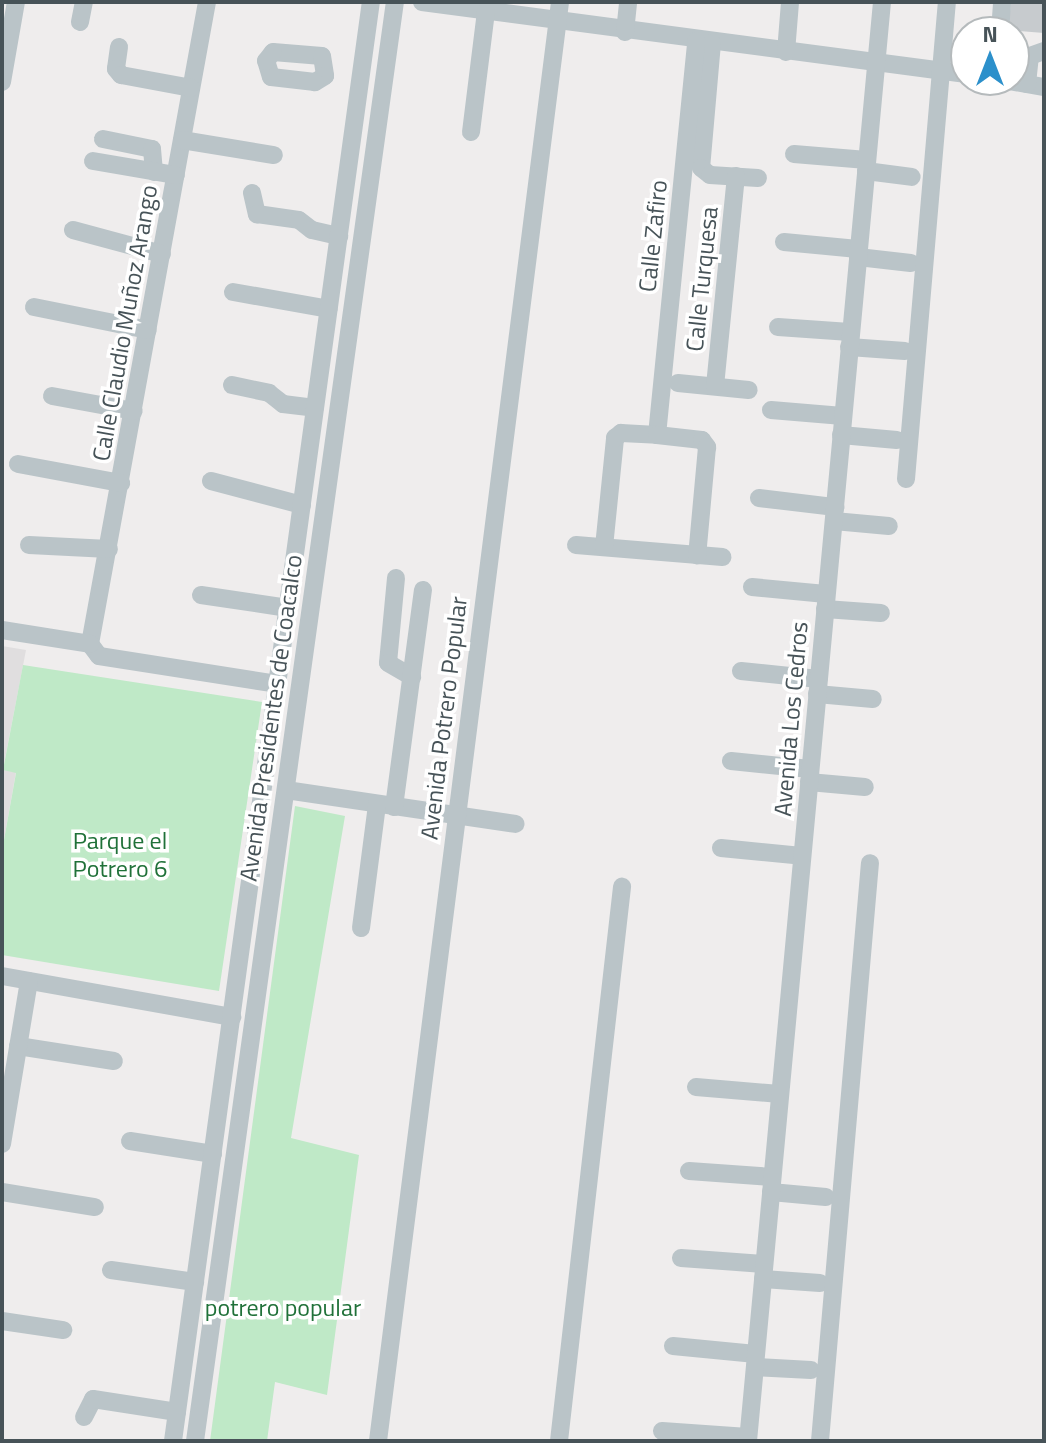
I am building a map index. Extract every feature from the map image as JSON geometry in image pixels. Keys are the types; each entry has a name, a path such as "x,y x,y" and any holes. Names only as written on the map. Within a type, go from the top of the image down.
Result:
{"street":[{"path":"2,82 16,2"},
{"path":"80,22 84,2"},
{"name":"Calle Claudio Muñoz Arango","path":"91,648 207,2"},
{"name":"Avenida Presidentes de Coacalco","path":"173,1441 371,2"},
{"name":"Avenida Presidentes de Coacalco","path":"195,1441 395,2"},
{"path":"422,2 559,12 625,32 950,72"},
{"path":"625,32 628,2"},
{"path":"786,52 790,2"},
{"name":"Avenida Los Cedros","path":"748,1439 882,2"},
{"path":"906,479 947,2"},
{"path":"471,132 497,8"},
{"name":"Avenida Potrero Popular","path":"378,1441 559,12"},
{"path":"704,42 701,168 710,175 758,178"},
{"name":"Calle Zafiro","path":"657,435 704,42"},
{"path":"119,47 116,69 121,75 191,88"},
{"path":"1035,86 1030,56 1044,51"},
{"path":"327,65 362,70"},
{"path":"103,139 152,149 154,172"},
{"path":"182,140 274,155"},
{"path":"794,154 912,177"},
{"path":"93,161 176,175"},
{"name":"Calle Turquesa","path":"715,386 736,176"},
{"path":"252,193 257,214 299,220 312,230 339,236"},
{"path":"73,230 162,254"},
{"path":"784,242 911,263"},
{"path":"233,292 329,309"},
{"path":"34,307 148,330"},
{"path":"778,327 905,351"},
{"path":"678,383 749,390"},
{"path":"232,385 269,393 283,404 315,408"},
{"path":"52,396 134,411"},
{"path":"771,410 843,416"},
{"path":"604,547 615,438 621,433 657,435 702,440 707,447 697,556"},
{"path":"841,435 897,440"},
{"path":"18,464 121,483"},
{"path":"211,481 302,505"},
{"path":"759,498 889,526"},
{"path":"29,545 109,549"},
{"path":"576,545 723,557"},
{"path":"396,578 388,663 412,677"},
{"path":"752,587 881,613"},
{"path":"361,928 412,677 423,590"},
{"path":"201,595 288,608"},
{"path":"2,630 277,684"},
{"path":"741,671 873,699"},
{"path":"731,761 865,787"},
{"path":"286,790 515,824"},
{"path":"721,848 802,856"},
{"path":"820,1441 870,863"},
{"path":"252,867 274,871"},
{"path":"559,1441 622,887"},
{"path":"2,976 232,1017"},
{"path":"2,1144 5,1108 29,981"},
{"path":"18,1046 114,1061"},
{"path":"696,1087 780,1094"},
{"path":"130,1141 213,1154"},
{"path":"689,1171 826,1197"},
{"path":"2,1192 95,1207"},
{"path":"206,1199 229,1201"},
{"path":"681,1258 820,1283"},
{"path":"111,1270 195,1282"},
{"path":"2,1321 63,1330"},
{"path":"673,1346 811,1370"},
{"path":"84,1417 93,1399 177,1412"},
{"path":"662,1431 748,1439"}],"shaded area":[{"path":"2,646 26,650 3,769 16,772 2,851"}],"green space":[{"name":"Parque el Potrero 6","path":"23,665 262,702 219,991 2,955 2,851 16,773 3,770"},
{"name":"potrero popular","path":"295,806 345,816 291,1138 359,1155 327,1395 275,1382 267,1441 210,1441"}],"building":[{"path":"1011,2 1044,2 1044,33 1030,32 1030,16 1010,16"}]}
